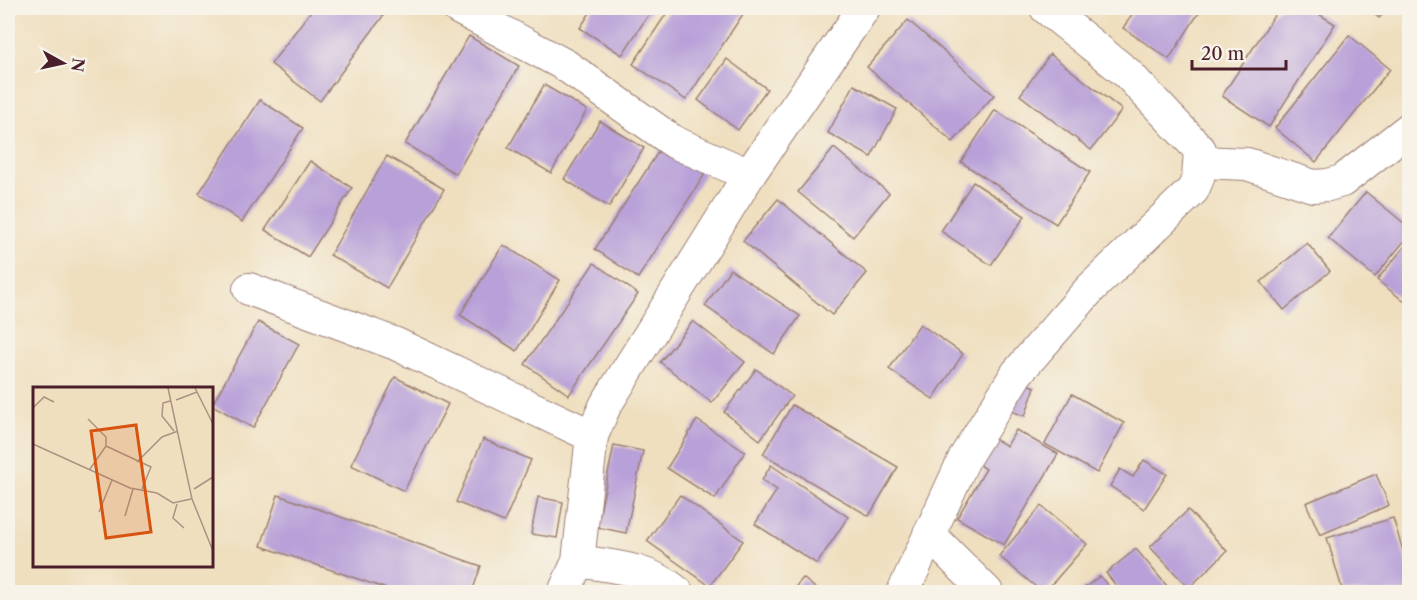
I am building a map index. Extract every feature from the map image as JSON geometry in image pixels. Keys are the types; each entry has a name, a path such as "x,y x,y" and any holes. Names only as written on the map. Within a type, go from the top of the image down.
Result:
{"street":[{"path":"458,8 565,64 674,142 748,175"},
{"path":"564,592 578,561 592,436 605,406 748,175 864,8"},
{"path":"903,592 965,457 1017,374 1090,289 1193,190 1200,162 1200,150 1127,73 1046,8"},
{"path":"1200,162 1247,164 1313,186 1328,185 1342,181 1410,128"},
{"path":"249,289 396,344 592,436"},
{"path":"929,534 987,592"},
{"path":"578,561 628,569 660,578 677,592"}],"building":[{"path":"313,8 389,8 320,101 271,64"},
{"path":"593,8 653,8 622,55 580,28"},
{"path":"670,8 747,8 686,100 633,64"},
{"path":"1136,8 1202,8 1169,59 1123,28"},
{"path":"1279,8 1309,8 1335,24 1269,127 1222,96"},
{"path":"1369,8 1389,8 1379,18"},
{"path":"908,20 994,95 953,142 867,67"},
{"path":"1349,35 1390,69 1316,162 1275,128"},
{"path":"469,36 519,66 456,174 405,144"},
{"path":"1050,54 1122,110 1091,150 1020,95"},
{"path":"727,59 767,89 738,130 698,100"},
{"path":"544,85 587,110 551,173 508,148"},
{"path":"854,85 897,109 871,157 828,133"},
{"path":"260,100 303,128 242,222 199,193"},
{"path":"995,110 1090,172 1056,224 961,162"},
{"path":"600,121 644,148 609,207 564,179"},
{"path":"662,146 705,174 638,278 595,249"},
{"path":"834,148 889,193 853,237 798,192"},
{"path":"387,156 444,189 387,288 330,255"},
{"path":"310,161 352,188 308,257 265,230"},
{"path":"973,182 1025,216 991,265 941,231"},
{"path":"1366,192 1410,228 1410,234 1375,277 1328,238"},
{"path":"778,199 867,273 832,315 743,241"},
{"path":"1410,240 1410,306 1377,280"},
{"path":"1307,243 1330,271 1284,310 1261,282"},
{"path":"503,245 560,280 517,351 460,315"},
{"path":"594,263 638,294 569,395 525,364"},
{"path":"730,269 800,316 774,354 705,306"},
{"path":"693,321 745,362 712,403 660,362"},
{"path":"258,322 299,344 253,428 213,406"},
{"path":"920,324 963,354 933,399 889,369"},
{"path":"756,369 792,396 760,440 724,412"},
{"path":"395,377 448,404 404,491 351,465"},
{"path":"1015,380 1035,387 1025,416 1005,409"},
{"path":"1072,394 1124,423 1097,473 1045,444"},
{"path":"792,405 898,467 869,516 763,454"},
{"path":"697,420 745,452 715,499 667,468"},
{"path":"1016,430 1058,454 1004,545 957,518 986,469 971,460 986,434 1007,446"},
{"path":"483,439 531,460 504,522 456,502"},
{"path":"614,445 643,451 626,533 597,527"},
{"path":"1144,460 1167,474 1144,509 1110,486 1120,469 1133,477"},
{"path":"771,465 848,517 817,564 755,524 777,490 762,480"},
{"path":"1376,474 1389,505 1320,535 1306,503"},
{"path":"278,495 481,566 472,592 396,592 261,546"},
{"path":"680,495 743,541 710,586 647,541"},
{"path":"538,497 563,502 557,538 531,534"},
{"path":"1041,506 1087,544 1045,592 1042,592 999,556"},
{"path":"1188,510 1227,551 1189,588 1150,547"},
{"path":"1393,518 1410,574 1410,592 1343,592 1327,538"},
{"path":"1136,549 1172,592 1121,592 1106,573"},
{"path":"1100,576 1113,592 1079,592"},
{"path":"803,578 820,592 791,592"}]}
